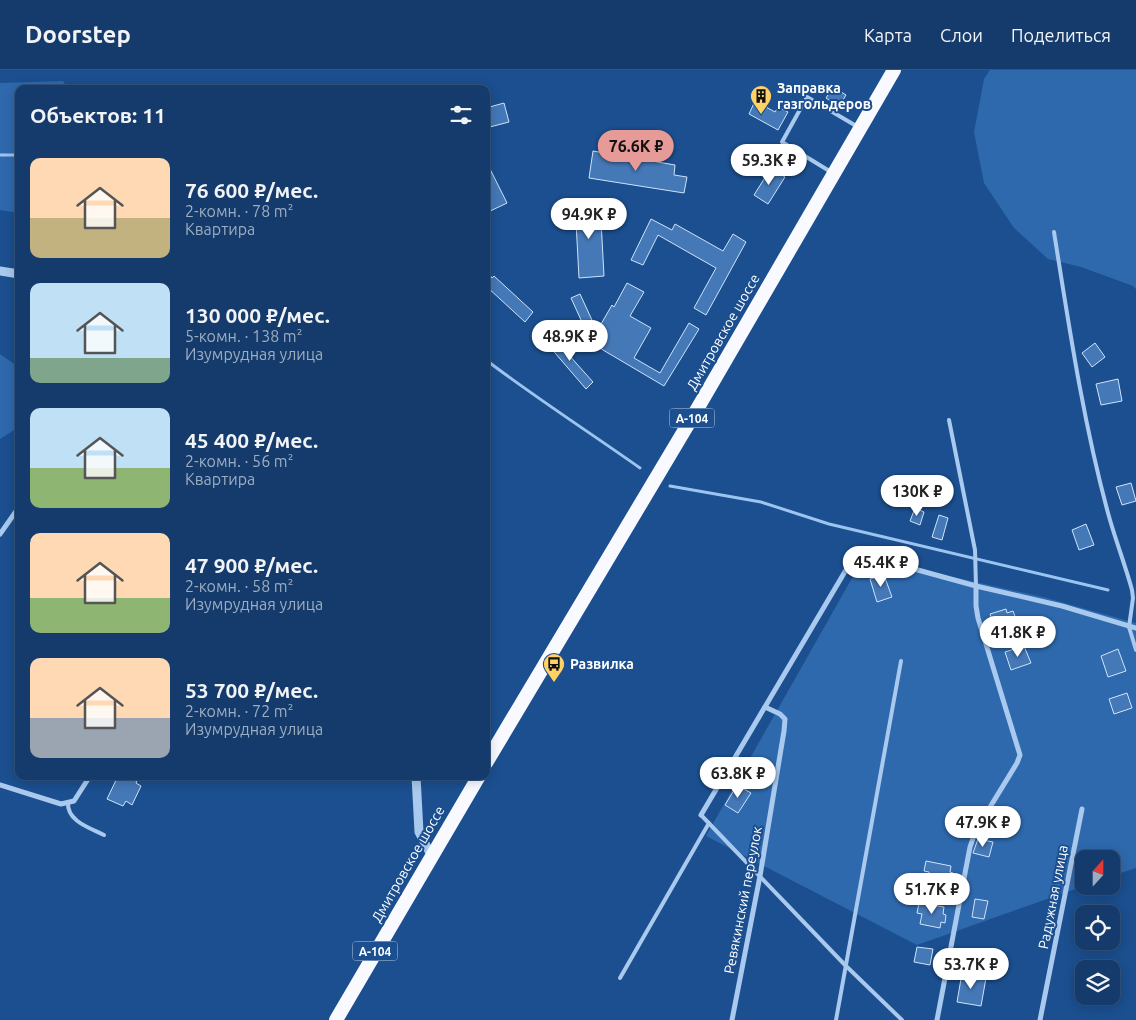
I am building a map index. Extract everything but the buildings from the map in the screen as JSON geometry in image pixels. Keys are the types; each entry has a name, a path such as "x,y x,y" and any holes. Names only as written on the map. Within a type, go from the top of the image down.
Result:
{"highway":[{"name":"Дмитровское шоссе","path":"490,756 696,411 832,173 894,70"},
{"name":"Дмитровское шоссе","path":"336,1020 476,780"}],"street":[{"path":"0,271 15,273"},
{"path":"0,534 15,513"},
{"path":"701,815 856,553 976,586 1062,606 1136,628"},
{"path":"937,1020 970,848 976,830 1010,776 1020,755 978,618 976,586"},
{"name":"Ревякинский переулок","path":"732,1020 760,876 785,719 780,714 765,707"},
{"path":"0,785 61,804 74,801 87,780"},
{"path":"416,780 419,832 431,855"},
{"name":"Радужная улица","path":"1040,1020 1082,809"}],"lane":[{"path":"832,173 782,142 807,97 860,128"},
{"path":"1054,232 1090,436 1108,514 1132,590 1133,598 1129,626 1136,650"},
{"path":"948,420 975,550 976,586"},
{"path":"836,1020 901,661"},
{"path":"68,803 68,809 72,817 104,835"},
{"path":"701,815 845,965 902,1020"},
{"path":"620,978 709,823"}],"shaded area":[{"path":"990,70 1136,70 1136,289 1133,286 1081,267 1048,259 1014,228 984,183 974,132 984,79"},
{"path":"63,81 66,85 15,85 15,212 0,210 0,83"},
{"path":"0,354 15,365 15,430 0,439"},
{"path":"864,557 1043,597 1136,623 1136,868 1120,873 1120,850 1075,850 1075,889 917,945 706,836"}],"waterway":[{"path":"0,155 15,155"},
{"path":"490,363 640,468"},
{"path":"670,486 761,502 829,524 1108,590"}],"place":[{"name":"Заправка газгольдеров","path":"761,115"},
{"name":"Развилка","path":"554,683"}]}
